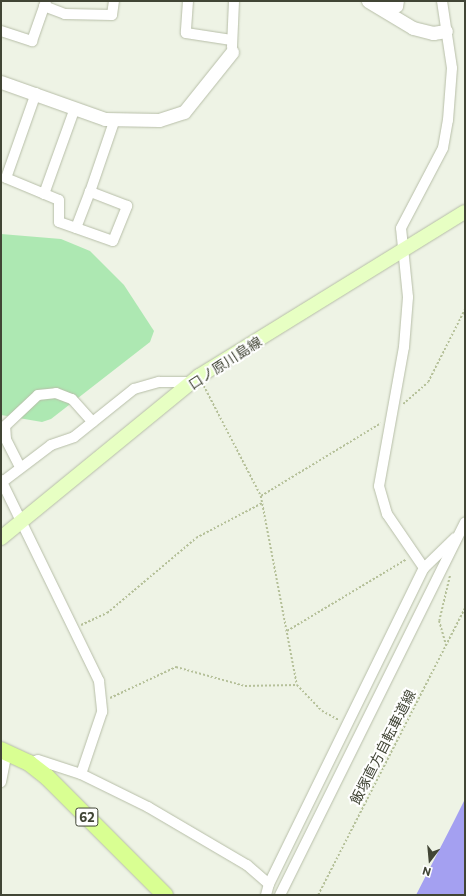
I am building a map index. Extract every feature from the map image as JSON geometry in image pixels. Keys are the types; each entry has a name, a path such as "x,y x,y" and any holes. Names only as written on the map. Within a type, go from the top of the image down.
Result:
{"main road":[{"name":"口ノ原川島線","path":"1,538 196,379 465,212"},
{"name":"62","path":"4,751 29,763 67,795 166,895"}],"street":[{"path":"1,31 32,41 45,3 65,14 112,15 114,1"},
{"path":"188,1 186,33 231,46"},
{"path":"1,82 36,93 75,108 114,119 175,117 184,112 231,46 234,1"},
{"path":"368,1 397,9"},
{"path":"386,1 423,32 446,31"},
{"path":"424,568 418,555 381,502 379,486 393,414 408,297 402,251 402,219 443,148 448,120 452,68 442,1"},
{"path":"36,93 6,178 59,200 59,222 113,241 127,206 90,192"},
{"path":"44,194 75,108"},
{"path":"76,228 90,192 114,119"},
{"path":"81,774 94,740 103,701 99,681 2,482 20,467 93,422 146,384 196,379"},
{"path":"20,467 6,439 5,426 38,395 46,392 72,399 93,422"},
{"path":"280,895 465,522"},
{"path":"266,895 269,884 346,724 424,568 458,536"},
{"path":"1,782 4,751"},
{"path":"29,763 38,760 81,774 200,837 247,865 269,884"}],"path":[{"path":"261,496 393,414 426,386 465,309"},
{"path":"196,379 261,496 297,685 322,710 346,724"},
{"path":"74,629 107,613 196,538 262,503"},
{"path":"287,631 418,555"},
{"path":"446,646 439,621 452,570"},
{"name":"飯塚直方自転車道線","path":"318,895 465,608"},
{"path":"103,701 176,667 245,686 297,685"}],"green space":[{"path":"1,234 61,239 90,251 124,285 154,331 150,342 51,419 42,422 1,415"}],"shaded area":[{"path":"465,799 465,895 416,895 453,823"}]}
